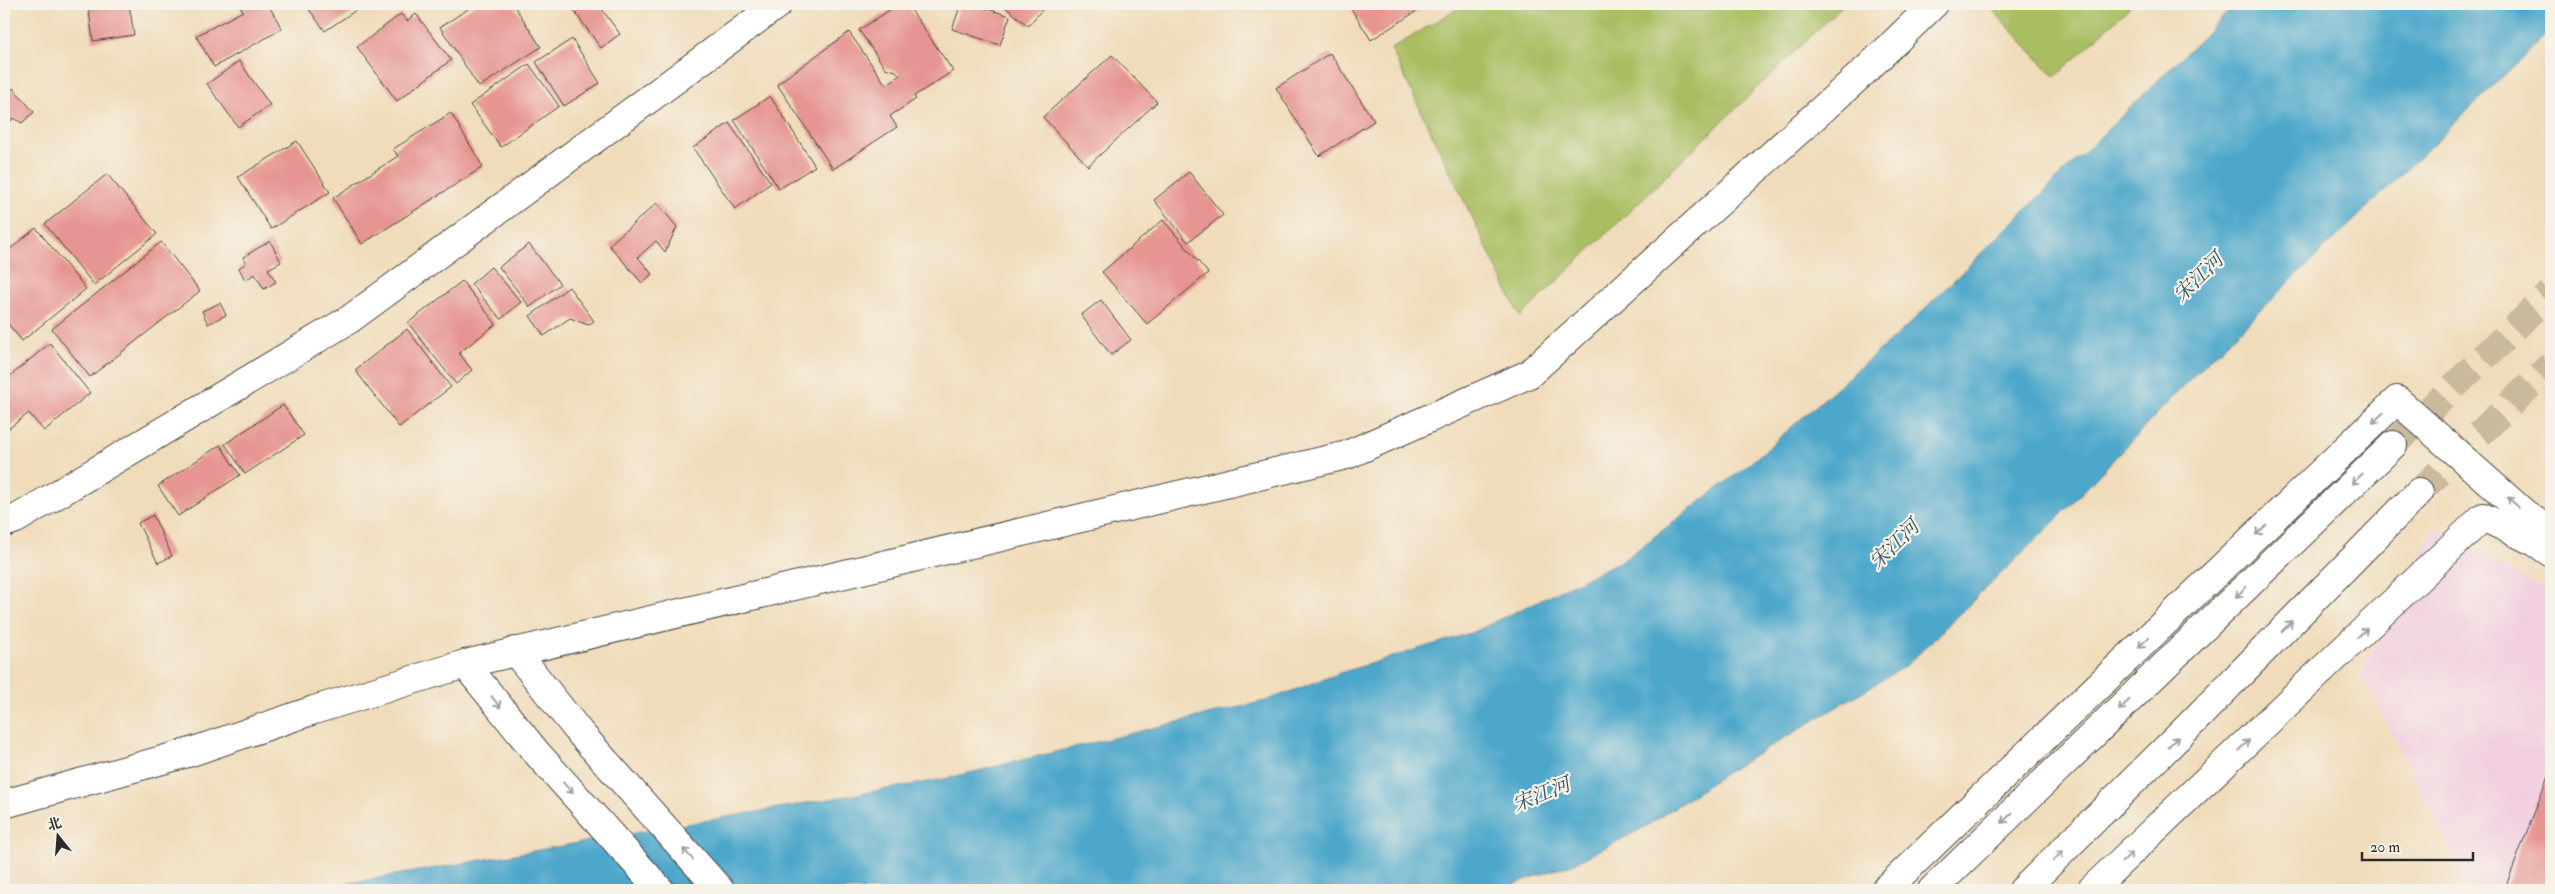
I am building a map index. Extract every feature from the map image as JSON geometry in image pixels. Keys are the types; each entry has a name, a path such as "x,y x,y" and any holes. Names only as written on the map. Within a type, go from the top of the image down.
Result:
{"main road":[{"path":"4,523 16,519 350,319 778,4"},
{"path":"4,804 191,752 314,710 465,664 1347,454 1529,374 1868,68 1934,4"},
{"path":"1885,890 2397,400 2524,513 2551,532"},
{"path":"1932,890 2392,445"},
{"path":"2023,890 2185,730 2420,492"},
{"path":"2091,890 2483,518 2535,542 2551,553"},
{"path":"516,651 580,733 720,890"},
{"path":"465,664 535,751 660,890"}],"shaded area":[{"path":"2434,528 2551,594 2551,890 2470,890 2362,673"}],"green space":[{"path":"1465,4 1844,4 1520,317 1391,49"},
{"path":"1987,4 2133,4 2055,77"}],"water":[{"name":"宋江河","path":"2236,4 2551,4 2551,30 2196,373 2057,519 1907,665 1726,773 1645,827 1575,863 1496,890 310,890 944,779 1265,701 1340,673 1474,632 1625,559 1746,467 1906,327"}],"building":[{"path":"88,4 129,4 134,35 93,41"},
{"path":"239,4 268,4 282,29 214,67 196,36 243,11"},
{"path":"305,4 365,4 325,31"},
{"path":"476,4 513,4 541,47 479,87 440,27"},
{"path":"569,4 598,4 620,34 601,48"},
{"path":"899,4 907,4 953,71 914,96 916,99 890,116 897,127 833,169 777,84 849,32 886,85 900,75 896,71 885,68 859,30"},
{"path":"961,4 972,4 1010,16 1000,45 952,29"},
{"path":"1002,4 1047,4 1028,26"},
{"path":"1348,4 1428,4 1371,40"},
{"path":"401,14 407,21 416,14 451,60 397,101 357,47"},
{"path":"572,39 600,83 564,106 536,62"},
{"path":"1330,53 1374,121 1319,156 1276,88"},
{"path":"1112,55 1157,102 1088,166 1043,117"},
{"path":"239,61 270,105 238,127 207,84"},
{"path":"529,64 559,106 501,147 470,105"},
{"path":"13,88 34,112 22,123 14,118 4,127 4,97"},
{"path":"770,96 815,166 779,189 734,120"},
{"path":"451,113 483,167 362,244 333,198 398,156 393,149"},
{"path":"729,123 771,183 735,209 693,148"},
{"path":"297,141 330,192 271,229 238,177"},
{"path":"1189,172 1223,215 1188,242 1154,200"},
{"path":"107,174 157,234 94,285 45,224"},
{"path":"657,203 677,227 665,252 656,241 638,257 652,274 642,283 609,245"},
{"path":"1163,220 1208,273 1147,324 1102,272"},
{"path":"36,228 86,289 22,341 4,319 4,254"},
{"path":"270,241 281,262 268,269 276,282 264,289 255,274 245,280 239,268 246,263 243,257"},
{"path":"161,242 200,291 90,377 52,329"},
{"path":"529,244 560,284 530,307 499,267"},
{"path":"491,267 521,302 501,319 471,284"},
{"path":"462,281 496,324 459,353 472,370 456,384 408,323"},
{"path":"569,287 594,321 588,325 570,318 544,336 530,316"},
{"path":"1101,300 1131,340 1111,355 1081,315"},
{"path":"220,303 226,315 208,324 202,311"},
{"path":"407,329 451,387 399,427 355,370"},
{"path":"50,343 90,393 44,431 29,413 4,432 4,381"},
{"path":"283,405 304,435 245,474 225,444"},
{"path":"220,445 240,475 178,516 158,486"},
{"path":"153,515 172,556 158,563 138,523"},
{"path":"2551,769 2551,890 2517,890 2506,886"}],"tunnel":[{"path":"2393,445 2551,293"},
{"path":"2419,492 2551,365"}]}
